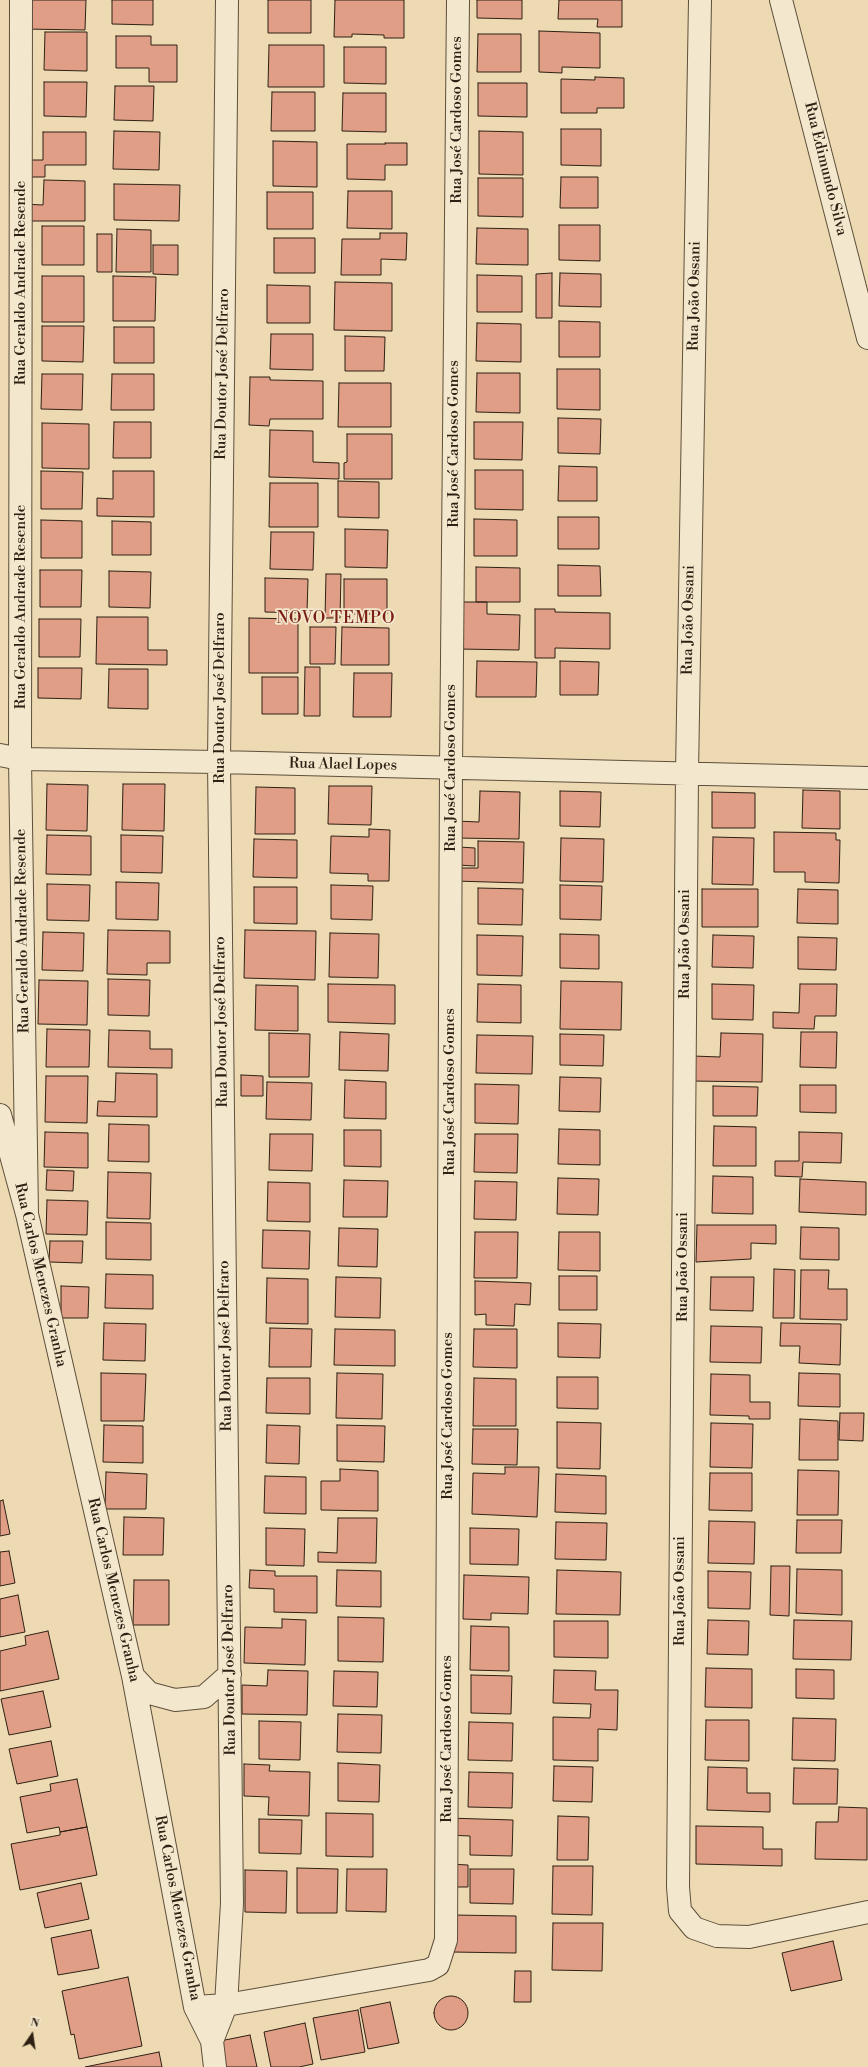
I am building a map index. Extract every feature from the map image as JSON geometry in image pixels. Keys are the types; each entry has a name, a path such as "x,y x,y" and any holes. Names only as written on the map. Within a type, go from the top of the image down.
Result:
{"street":[{"name":"Rua Geraldo Andrade Resende","path":"21,0 10,757 27,1214"},
{"name":"Rua Doutor José Delfraro","path":"212,2041 226,2005 232,1902 219,762 227,0"},
{"name":"Rua José Cardoso Gomes","path":"195,2007 226,2005 429,1970 438,1965 446,1940 451,768 458,0"},
{"name":"Rua João Ossani","path":"700,0 687,773 678,1887 680,1911 694,1928 717,1936 748,1937 868,1912"},
{"name":"Rua Edimundo Silva","path":"781,0 868,338"},
{"name":"Rua Alael Lopes","path":"10,757 868,778"},
{"name":"Rua Carlos Menezes Granha","path":"0,1115 27,1214 133,1676 195,2007 212,2041 215,2067"},
{"path":"133,1676 149,1693 176,1700 204,1697 230,1674"}],"building":[{"path":"24,0 86,0 85,30 24,29"},
{"path":"112,0 153,0 153,25 112,24"},
{"path":"268,0 311,0 311,33 268,33"},
{"path":"335,0 404,0 404,38 384,38 384,35 352,34 352,37 334,37"},
{"path":"477,0 522,0 522,19 477,18"},
{"path":"559,0 622,0 622,27 597,27 598,19 558,19"},
{"path":"539,31 600,33 600,68 562,67 562,73 539,72"},
{"path":"45,32 87,32 87,71 44,70"},
{"path":"478,34 521,34 521,72 477,72"},
{"path":"116,36 151,36 151,45 177,45 177,82 149,82 149,68 116,68"},
{"path":"269,45 324,45 324,87 268,87"},
{"path":"344,47 386,47 386,84 344,83"},
{"path":"595,77 624,78 624,108 597,108 597,113 561,113 561,79 595,80"},
{"path":"44,82 87,82 86,117 44,116"},
{"path":"478,83 527,83 527,117 478,116"},
{"path":"115,86 154,86 153,121 114,120"},
{"path":"272,92 315,92 315,131 271,131"},
{"path":"343,93 386,93 386,132 342,131"},
{"path":"561,129 601,129 601,166 561,165"},
{"path":"114,131 160,132 159,170 113,169"},
{"path":"479,131 523,132 523,175 479,174"},
{"path":"43,132 86,132 86,165 45,165 45,177 22,177 22,160 43,160"},
{"path":"273,141 317,142 317,187 273,186"},
{"path":"385,143 407,143 407,165 385,165 385,180 347,179 347,144 386,144"},
{"path":"561,177 598,177 598,208 560,208"},
{"path":"478,178 523,178 523,217 478,216"},
{"path":"44,180 85,181 85,221 23,221 23,204 43,205"},
{"path":"114,184 180,185 179,221 114,220"},
{"path":"348,191 392,191 392,229 347,228"},
{"path":"267,192 313,192 313,229 267,229"},
{"path":"559,225 600,225 600,261 559,260"},
{"path":"42,226 84,226 84,265 42,265"},
{"path":"477,228 528,229 528,265 476,264"},
{"path":"117,229 151,230 151,272 116,272"},
{"path":"380,233 407,233 406,260 381,259 381,275 341,275 342,239 380,239"},
{"path":"97,234 112,234 112,272 97,272"},
{"path":"274,238 315,238 315,273 274,273"},
{"path":"153,245 178,245 178,275 153,274"},
{"path":"552,273 552,318 536,318 536,274"},
{"path":"560,273 601,274 601,307 559,306"},
{"path":"477,275 522,276 522,312 477,312"},
{"path":"42,276 84,276 84,322 42,322"},
{"path":"113,276 156,277 155,321 113,321"},
{"path":"335,282 392,283 392,331 334,330"},
{"path":"267,285 310,286 310,323 267,323"},
{"path":"559,321 600,322 600,357 559,357"},
{"path":"477,323 521,324 521,362 476,361"},
{"path":"42,326 84,326 83,362 42,361"},
{"path":"114,327 154,327 154,363 114,363"},
{"path":"271,334 313,334 313,370 270,369"},
{"path":"345,336 385,337 384,371 345,371"},
{"path":"557,369 600,369 600,410 557,409"},
{"path":"477,373 520,373 520,413 476,412"},
{"path":"42,374 83,374 82,410 41,409"},
{"path":"112,374 154,374 154,410 111,410"},
{"path":"250,377 270,377 270,380 323,381 323,419 270,419 269,426 249,425"},
{"path":"339,383 391,383 391,427 338,427"},
{"path":"558,418 601,419 600,454 558,453"},
{"path":"114,422 151,422 151,458 113,458"},
{"path":"474,422 523,422 522,460 474,459"},
{"path":"42,423 89,424 89,469 42,468"},
{"path":"270,430 313,431 313,462 339,463 339,479 269,477"},
{"path":"347,434 392,434 392,479 344,479 344,463 347,462"},
{"path":"559,466 597,467 597,501 558,501"},
{"path":"475,470 523,470 523,510 475,509"},
{"path":"41,471 83,472 82,509 41,509"},
{"path":"113,471 154,471 154,517 97,516 97,498 113,499"},
{"path":"338,481 379,482 379,518 338,517"},
{"path":"270,483 318,483 318,527 269,527"},
{"path":"558,517 599,517 599,549 558,549"},
{"path":"474,519 517,520 517,556 474,556"},
{"path":"41,520 82,521 82,558 41,558"},
{"path":"112,521 151,522 151,555 112,555"},
{"path":"345,529 388,530 387,568 345,567"},
{"path":"271,532 314,532 313,570 270,569"},
{"path":"558,565 600,566 601,596 558,596"},
{"path":"476,567 520,568 520,602 476,602"},
{"path":"40,570 82,570 81,607 40,607"},
{"path":"109,571 151,572 150,608 109,607"},
{"path":"326,574 341,574 340,618 325,618"},
{"path":"265,578 308,579 307,613 265,612"},
{"path":"344,579 387,579 387,614 344,614"},
{"path":"459,602 487,602 487,614 520,615 519,650 458,649"},
{"path":"535,609 555,609 555,612 610,613 610,649 555,648 555,658 535,658"},
{"path":"97,617 148,617 148,650 167,650 167,665 96,664"},
{"path":"249,618 298,619 298,673 249,673"},
{"path":"39,619 81,619 80,657 39,657"},
{"path":"310,627 336,627 335,664 310,664"},
{"path":"342,627 389,628 389,665 341,665"},
{"path":"477,661 537,662 536,697 476,697"},
{"path":"560,661 599,662 598,695 560,695"},
{"path":"305,667 320,667 320,716 304,716"},
{"path":"38,668 82,668 81,699 38,698"},
{"path":"109,669 148,669 148,709 108,708"},
{"path":"354,673 392,673 391,717 353,717"},
{"path":"262,677 298,677 298,714 262,714"},
{"path":"47,784 88,785 87,831 46,830"},
{"path":"123,784 165,784 164,831 122,830"},
{"path":"329,786 372,786 371,825 328,824"},
{"path":"256,787 295,788 295,834 255,834"},
{"path":"803,790 840,791 840,829 802,828"},
{"path":"480,791 520,792 519,839 456,838 456,821 479,822"},
{"path":"560,791 601,792 600,827 560,826"},
{"path":"712,792 755,793 755,828 712,828"},
{"path":"369,829 390,830 389,881 368,881 368,874 330,873 331,836 369,837"},
{"path":"774,832 836,833 836,840 840,840 839,883 805,882 805,872 774,872"},
{"path":"47,835 91,836 91,875 46,874"},
{"path":"121,835 163,836 162,873 121,872"},
{"path":"713,837 754,838 753,885 712,884"},
{"path":"561,838 604,839 603,882 560,881"},
{"path":"254,839 297,840 297,878 253,877"},
{"path":"478,841 524,842 523,883 454,881 454,868 478,868"},
{"path":"459,847 475,848 475,866 458,865"},
{"path":"116,882 159,883 158,920 116,919"},
{"path":"47,884 90,885 89,921 47,920"},
{"path":"331,885 373,886 372,920 331,919"},
{"path":"560,885 602,886 601,920 560,919"},
{"path":"254,887 297,887 297,924 254,923"},
{"path":"478,888 523,889 522,925 478,924"},
{"path":"702,889 758,889 758,927 702,927"},
{"path":"798,889 838,890 838,924 797,923"},
{"path":"108,930 170,931 170,963 147,963 147,975 107,974"},
{"path":"245,930 316,931 315,980 244,978"},
{"path":"43,932 84,933 83,971 42,970"},
{"path":"330,933 379,934 378,978 329,977"},
{"path":"560,934 599,935 599,969 560,968"},
{"path":"477,935 523,936 522,976 477,975"},
{"path":"713,935 754,936 753,968 712,967"},
{"path":"798,937 837,938 836,970 798,969"},
{"path":"108,979 150,980 149,1016 108,1015"},
{"path":"39,980 88,981 87,1025 38,1024"},
{"path":"561,981 622,982 621,1030 560,1029"},
{"path":"328,984 395,985 395,1024 328,1022"},
{"path":"478,984 521,985 521,1023 477,1022"},
{"path":"712,984 754,985 753,1020 712,1019"},
{"path":"800,984 837,984 836,1016 815,1016 814,1029 773,1028 773,1012 799,1013"},
{"path":"256,985 298,986 298,1031 255,1030"},
{"path":"47,1029 90,1030 89,1067 46,1067"},
{"path":"109,1030 150,1031 150,1049 172,1049 172,1068 108,1067"},
{"path":"340,1032 389,1034 388,1071 339,1070"},
{"path":"801,1032 837,1032 836,1068 800,1067"},
{"path":"269,1033 310,1034 309,1077 269,1077"},
{"path":"721,1033 763,1034 762,1082 692,1081 693,1056 720,1057"},
{"path":"560,1034 604,1035 603,1066 560,1065"},
{"path":"477,1035 533,1036 532,1074 476,1073"},
{"path":"116,1073 157,1074 157,1117 97,1116 98,1101 115,1102"},
{"path":"241,1075 263,1076 263,1096 241,1096"},
{"path":"46,1076 88,1076 87,1123 45,1122"},
{"path":"560,1077 601,1078 600,1112 559,1111"},
{"path":"345,1080 386,1082 386,1119 344,1118"},
{"path":"267,1082 312,1083 311,1120 266,1119"},
{"path":"475,1084 519,1085 518,1124 475,1123"},
{"path":"800,1085 836,1085 836,1113 800,1112"},
{"path":"713,1086 758,1087 757,1116 713,1116"},
{"path":"109,1124 149,1125 149,1162 108,1161"},
{"path":"714,1126 756,1127 756,1166 713,1166"},
{"path":"559,1129 600,1130 600,1165 558,1164"},
{"path":"344,1130 381,1130 381,1167 344,1166"},
{"path":"45,1132 88,1133 88,1168 44,1167"},
{"path":"799,1132 842,1133 841,1163 803,1162 802,1177 775,1176 775,1161 799,1161"},
{"path":"270,1134 313,1134 312,1171 269,1170"},
{"path":"475,1134 518,1134 517,1173 474,1172"},
{"path":"47,1170 74,1171 73,1191 46,1190"},
{"path":"108,1172 151,1173 150,1219 107,1218"},
{"path":"713,1176 753,1177 753,1214 712,1213"},
{"path":"558,1178 599,1179 598,1215 557,1214"},
{"path":"800,1179 866,1182 866,1215 799,1212"},
{"path":"344,1180 388,1181 387,1217 343,1217"},
{"path":"475,1181 517,1182 516,1220 474,1219"},
{"path":"268,1182 310,1183 310,1222 267,1221"},
{"path":"47,1200 88,1201 87,1235 46,1234"},
{"path":"106,1222 151,1223 151,1260 106,1259"},
{"path":"697,1225 776,1225 776,1244 751,1243 751,1259 696,1262"},
{"path":"801,1227 839,1228 839,1260 800,1259"},
{"path":"339,1228 378,1229 377,1267 338,1266"},
{"path":"263,1230 310,1231 309,1269 262,1268"},
{"path":"475,1232 518,1232 517,1278 474,1278"},
{"path":"559,1232 600,1232 600,1271 558,1270"},
{"path":"50,1241 83,1241 82,1263 49,1262"},
{"path":"774,1269 795,1270 794,1318 773,1318"},
{"path":"801,1270 829,1270 828,1289 847,1289 847,1320 800,1319"},
{"path":"106,1274 153,1275 153,1309 105,1308"},
{"path":"559,1276 597,1276 597,1310 559,1310"},
{"path":"336,1277 381,1278 380,1318 335,1317"},
{"path":"711,1277 754,1277 753,1311 710,1310"},
{"path":"267,1278 308,1279 308,1324 266,1323"},
{"path":"475,1281 531,1283 530,1305 515,1304 514,1326 486,1325 486,1314 475,1315"},
{"path":"61,1286 89,1287 88,1318 61,1318"},
{"path":"104,1323 146,1324 145,1361 103,1360"},
{"path":"558,1323 601,1324 600,1358 558,1357"},
{"path":"781,1323 841,1324 840,1365 799,1363 800,1346 780,1346"},
{"path":"711,1326 762,1327 761,1363 710,1362"},
{"path":"270,1328 312,1329 311,1367 269,1367"},
{"path":"335,1329 395,1330 395,1366 334,1365"},
{"path":"474,1329 517,1329 517,1368 473,1367"},
{"path":"101,1373 146,1374 144,1421 101,1421"},
{"path":"337,1373 383,1374 382,1419 336,1418"},
{"path":"799,1373 840,1374 840,1407 798,1406"},
{"path":"711,1374 750,1375 750,1402 770,1402 770,1419 749,1419 749,1416 710,1415"},
{"path":"557,1377 598,1377 598,1409 557,1408"},
{"path":"267,1378 310,1378 310,1414 266,1413"},
{"path":"474,1378 516,1379 516,1426 473,1426"},
{"path":"840,1413 864,1413 863,1441 839,1440"},
{"path":"800,1419 838,1421 838,1460 799,1460"},
{"path":"557,1422 601,1423 600,1469 557,1468"},
{"path":"711,1423 753,1424 752,1468 710,1467"},
{"path":"104,1425 143,1426 143,1463 103,1462"},
{"path":"267,1425 300,1426 299,1464 266,1463"},
{"path":"337,1425 385,1426 384,1462 337,1461"},
{"path":"473,1429 518,1429 517,1465 472,1464"},
{"path":"505,1467 539,1467 537,1517 472,1514 473,1473 505,1474"},
{"path":"340,1469 378,1471 378,1511 321,1510 321,1481 340,1481"},
{"path":"798,1470 839,1471 838,1515 797,1515"},
{"path":"106,1472 147,1474 146,1509 105,1509"},
{"path":"710,1473 752,1473 752,1511 709,1510"},
{"path":"556,1474 606,1476 606,1514 555,1512"},
{"path":"265,1476 306,1477 306,1514 264,1513"},
{"path":"3,1500 10,1534 0,1536 0,1501"},
{"path":"124,1517 164,1518 163,1555 123,1555"},
{"path":"338,1518 377,1518 376,1563 318,1562 318,1552 337,1553"},
{"path":"797,1520 842,1520 841,1553 796,1553"},
{"path":"709,1521 755,1522 754,1564 708,1563"},
{"path":"556,1522 607,1523 606,1560 555,1559"},
{"path":"266,1528 305,1529 304,1566 266,1565"},
{"path":"470,1528 519,1529 518,1565 470,1564"},
{"path":"9,1551 15,1583 0,1586 0,1552"},
{"path":"771,1566 790,1566 789,1616 770,1615"},
{"path":"797,1569 842,1570 842,1615 796,1613"},
{"path":"250,1570 275,1571 275,1576 317,1576 317,1613 274,1612 274,1589 249,1588"},
{"path":"337,1570 381,1571 381,1607 336,1606"},
{"path":"557,1570 621,1572 620,1615 556,1614"},
{"path":"708,1571 751,1572 750,1609 708,1608"},
{"path":"464,1575 529,1577 528,1614 491,1613 491,1620 463,1619"},
{"path":"134,1580 169,1580 169,1625 133,1625"},
{"path":"18,1595 25,1632 0,1637 0,1599"},
{"path":"338,1617 384,1618 383,1662 338,1661"},
{"path":"282,1619 306,1620 305,1665 244,1663 245,1627 282,1628"},
{"path":"708,1620 749,1621 748,1655 707,1654"},
{"path":"794,1620 852,1621 851,1660 793,1659"},
{"path":"554,1621 608,1621 608,1658 554,1657"},
{"path":"471,1626 509,1627 509,1671 470,1670"},
{"path":"48,1631 59,1679 0,1691 0,1651 26,1645 25,1636"},
{"path":"706,1668 752,1669 752,1708 705,1707"},
{"path":"796,1669 834,1670 834,1699 796,1698"},
{"path":"268,1670 308,1671 307,1715 242,1714 242,1685 267,1686"},
{"path":"554,1670 596,1671 595,1690 618,1690 617,1730 598,1729 598,1761 553,1760 553,1717 590,1718 591,1704 553,1703"},
{"path":"334,1671 378,1672 377,1707 333,1706"},
{"path":"471,1675 512,1676 511,1714 471,1713"},
{"path":"43,1691 51,1727 9,1735 1,1699"},
{"path":"338,1714 382,1715 381,1753 337,1752"},
{"path":"793,1718 836,1719 835,1761 792,1760"},
{"path":"706,1720 749,1720 749,1761 705,1760"},
{"path":"259,1721 301,1722 300,1760 259,1759"},
{"path":"469,1722 513,1723 512,1761 468,1760"},
{"path":"51,1741 58,1776 17,1784 9,1749"},
{"path":"338,1763 380,1765 379,1802 338,1801"},
{"path":"244,1764 270,1765 269,1771 310,1772 309,1816 268,1815 269,1797 244,1796"},
{"path":"554,1766 593,1767 592,1802 553,1801"},
{"path":"708,1767 747,1768 747,1793 770,1793 770,1812 707,1810"},
{"path":"794,1768 838,1769 837,1804 793,1804"},
{"path":"469,1772 513,1773 512,1808 468,1807"},
{"path":"77,1779 87,1827 60,1832 59,1827 27,1833 20,1797 51,1791 50,1784"},
{"path":"839,1807 867,1808 867,1860 815,1859 816,1822 838,1822"},
{"path":"326,1813 373,1814 373,1857 326,1856"},
{"path":"558,1816 589,1817 588,1860 557,1860"},
{"path":"447,1818 513,1820 512,1856 470,1855 470,1836 447,1835"},
{"path":"259,1819 302,1820 301,1854 259,1853"},
{"path":"696,1826 763,1827 763,1849 782,1849 782,1866 696,1864"},
{"path":"87,1827 97,1875 20,1890 11,1844 60,1835 60,1832"},
{"path":"448,1864 468,1865 468,1887 447,1887"},
{"path":"553,1866 593,1866 592,1915 552,1914"},
{"path":"297,1868 338,1869 337,1913 297,1913"},
{"path":"347,1869 387,1869 386,1912 346,1911"},
{"path":"470,1869 514,1869 513,1904 470,1903"},
{"path":"245,1870 287,1871 286,1913 245,1912"},
{"path":"81,1883 89,1919 45,1928 37,1893"},
{"path":"452,1915 516,1916 516,1953 452,1952"},
{"path":"553,1923 603,1923 602,1971 552,1970"},
{"path":"91,1930 99,1968 58,1975 51,1938"},
{"path":"833,1941 842,1980 791,1991 782,1953"},
{"path":"515,1971 531,1971 531,2002 514,2002"},
{"path":"128,1977 142,2046 79,2059 74,2034 71,2035 62,1991"},
{"path":"448,1996 454,1996 458,1997 465,2003 468,2013 467,2020 461,2027 454,2030 448,2030 444,2029 437,2023 434,2016 434,2010 435,2006 441,1999"},
{"path":"390,2002 399,2043 368,2049 360,2008"},
{"path":"358,2010 365,2052 321,2060 313,2018"},
{"path":"305,2023 313,2064 299,2067 271,2067 264,2032"},
{"path":"250,2035 257,2067 221,2067 215,2042"},
{"path":"159,2052 162,2067 85,2067"}],"district":[{"name":"NOVO TEMPO","path":"336,619"}]}
